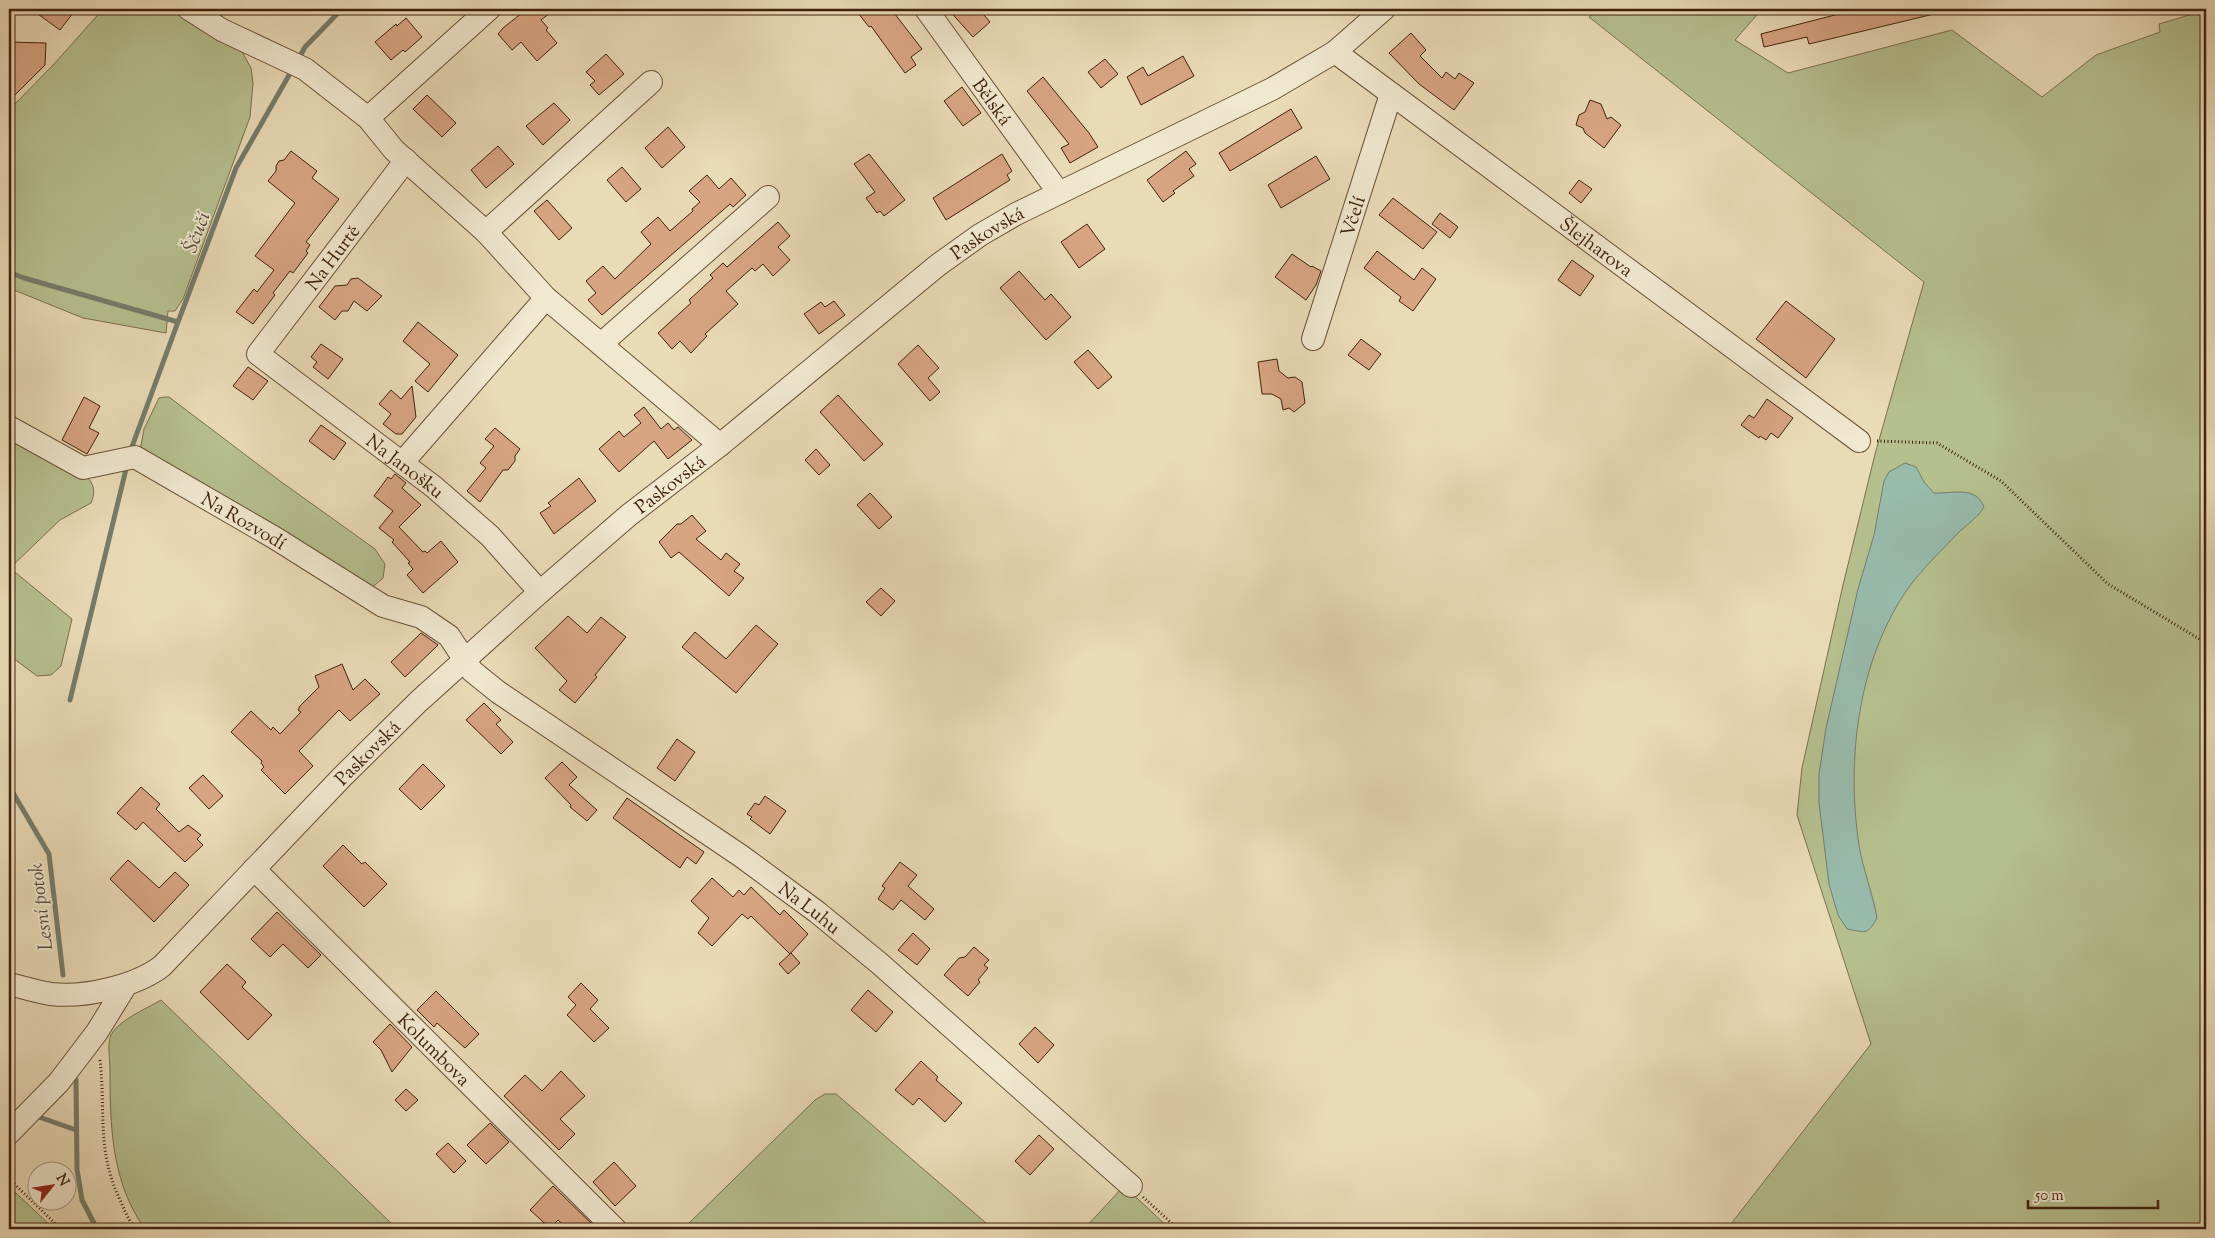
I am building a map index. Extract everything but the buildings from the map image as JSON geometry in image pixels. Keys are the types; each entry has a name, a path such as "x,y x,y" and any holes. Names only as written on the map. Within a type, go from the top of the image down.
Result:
{"street":[{"path":"189,9 222,30 295,64 368,118 394,150 486,232 546,298 720,445"},
{"path":"368,118 489,9"},
{"name":"Bělská","path":"926,9 1059,192"},
{"name":"Paskovská","path":"9,984 51,994 77,993 126,985 149,976 162,966 342,777 465,659 629,515 720,445 938,265 980,235 1059,192 1272,88 1335,52 1384,9"},
{"name":"Šlejharova","path":"1335,52 1859,441"},
{"path":"486,232 651,82"},
{"name":"Včelí","path":"1313,339 1391,94"},
{"name":"Na Hurtě","path":"258,354 406,160"},
{"path":"601,344 768,197"},
{"path":"402,463 546,298"},
{"name":"Na Janošku","path":"258,354 434,487 490,536 540,592"},
{"name":"Na Rozvodí","path":"9,427 83,468 135,456 275,538 383,606 421,617 449,636 465,659"},
{"name":"Na Luhu","path":"465,659 472,671 498,692 701,829 817,912 879,963 1131,1186"},
{"name":"Kolumbova","path":"254,869 615,1229"},
{"path":"9,1133 72,1064 97,1032 126,985"}],"path":[{"path":"1859,441 1937,443 2001,481 2108,584 2206,643"},
{"path":"97,1032 101,1072 103,1144 107,1165 118,1196 131,1223 136,1229"},
{"path":"9,1179 61,1229"},
{"path":"1131,1186 1178,1229"}],"green space":[{"path":"103,9 175,9 240,48 251,68 253,83 250,117 183,299 175,311 168,311 166,333 83,318 9,288 9,110 55,63"},
{"path":"1599,9 1762,9 1735,40 1788,73 1952,30 2042,97 2096,55 2160,32 2159,24 2206,10 2206,1229 1727,1229 1871,1044 1797,815 1802,768 1843,585 1875,454 1924,282 1589,17"},
{"path":"169,397 280,481 375,549 385,564 383,578 367,592 140,451 144,429 159,398"},
{"path":"9,434 86,475 93,488 91,503 60,520 10,568 72,619 61,666 51,675 37,676 9,655"},
{"path":"161,1000 397,1229 145,1229 125,1192 115,1152 112,1132 109,1042 111,1035 120,1024"},
{"path":"825,1094 836,1094 993,1229 683,1229 815,1100"},
{"path":"1124,1186 1170,1229 1084,1229"},
{"path":"9,1187 28,1204 28,1210 34,1210 54,1229 9,1229"}],"shaded area":[{"path":"1905,463 1916,467 1924,482 1934,493 1969,493 1980,500 1984,507 1934,558 1909,587 1892,615 1878,646 1867,678 1860,711 1856,745 1855,812 1859,845 1877,918 1871,928 1862,932 1847,929 1838,915 1829,884 1819,803 1819,774 1826,728 1858,589 1874,535 1884,481 1889,472"}],"waterway":[{"name":"Ščučí","path":"298,60 305,47 342,9"},
{"name":"Ščučí","path":"9,272 178,322 236,168 292,70"},
{"path":"130,452 178,322"},
{"path":"70,700 127,465"},
{"name":"Lesní potok","path":"9,786 49,854 63,975"},
{"name":"Lesní potok","path":"76,1080 77,1169 82,1200 97,1229"},
{"path":"39,1117 76,1130"}]}
